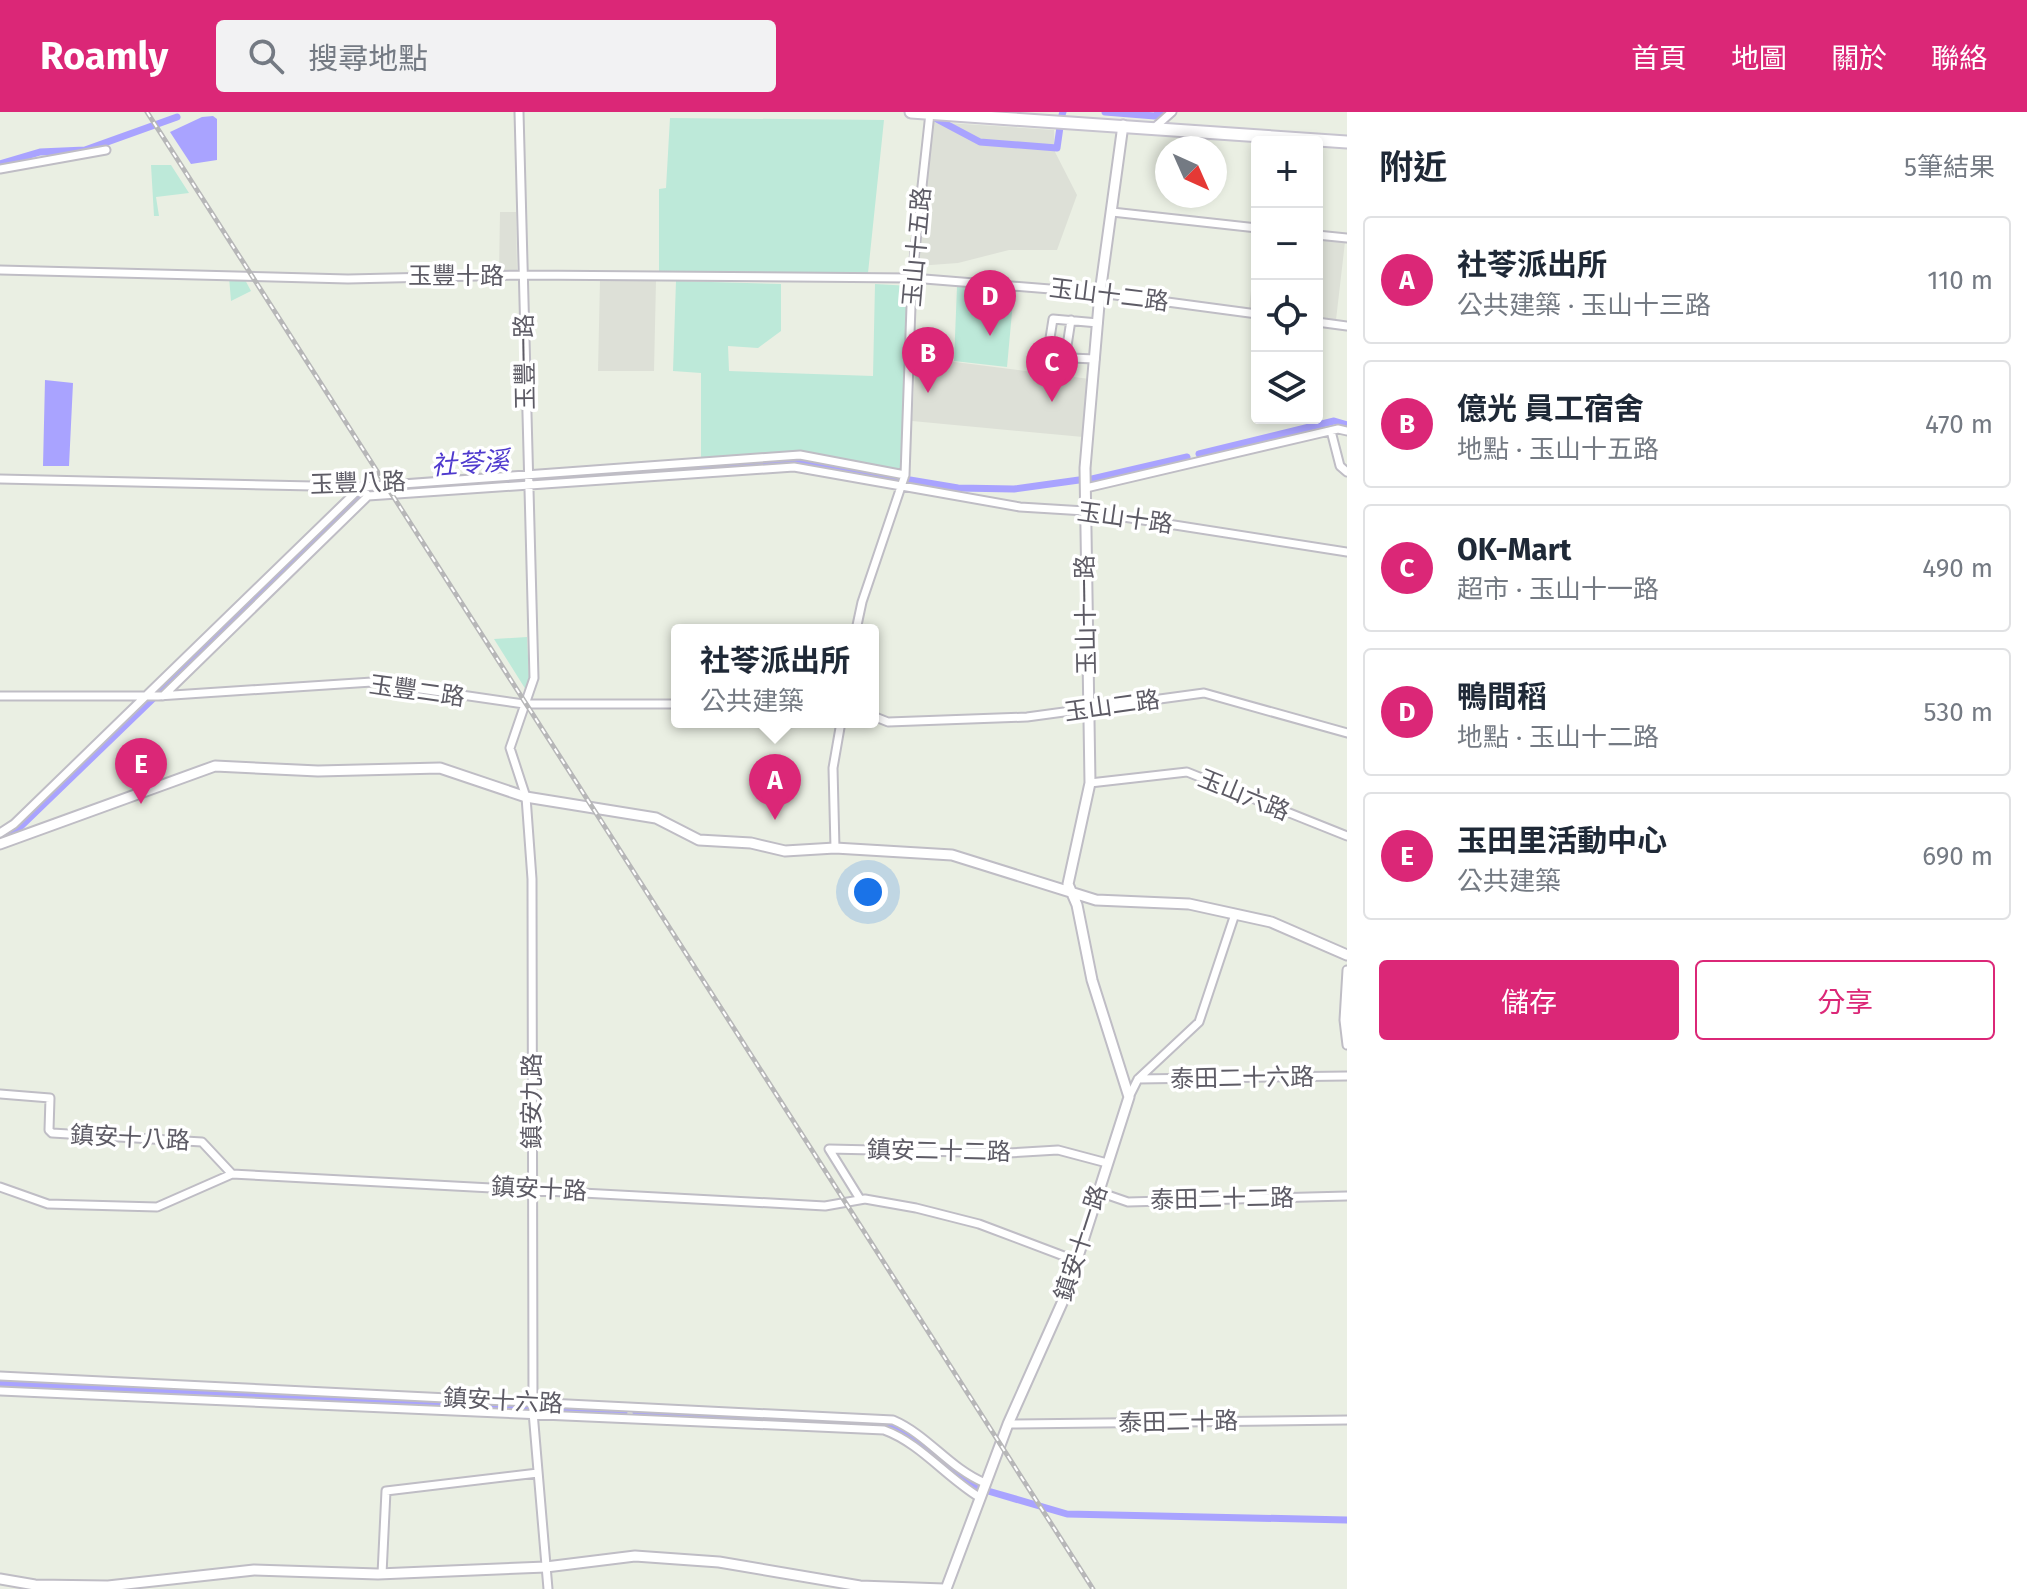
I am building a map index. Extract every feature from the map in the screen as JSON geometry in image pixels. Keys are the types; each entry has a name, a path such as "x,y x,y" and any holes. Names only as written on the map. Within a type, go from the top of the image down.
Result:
{"main road":[{"path":"911,112 1080,117 1123,125 1347,142"}],"street":[{"name":"玉豐一路","path":"519,112 534,678 510,748 526,797"},
{"path":"1155,127 1172,112"},
{"name":"玉山十五路","path":"857,624 903,481 912,278 930,113"},
{"name":"玉山十一路","path":"1123,125 1100,293 1086,488 1090,783 1070,872 1070,893 1077,905 1092,980 1129,1097"},
{"path":"0,169 106,150"},
{"path":"1112,212 1251,227"},
{"path":"1323,236 1347,238"},
{"name":"玉豐十路","path":"0,270 348,279 524,275 912,278"},
{"name":"玉山十二路","path":"912,278 1100,293 1251,313"},
{"path":"1095,359 1047,357 1053,319 1098,323"},
{"path":"1065,359 1071,320"},
{"path":"1323,323 1347,326"},
{"path":"1331,431 1340,466 1347,472"},
{"path":"1086,488 1331,431 1347,431"},
{"name":"玉豐八路","path":"0,479 365,491 800,455 903,481"},
{"path":"527,480 794,467 903,481"},
{"name":"玉山十路","path":"903,481 1020,507 1085,511 1347,552"},
{"path":"0,833 14,824 153,696 365,491"},
{"path":"153,696 365,491"},
{"name":"玉豐二路","path":"0,696 153,696 372,682 524,704 671,704"},
{"name":"玉山二路","path":"879,718 888,722 1027,717 1204,693 1347,733"},
{"path":"835,848 833,768 840,728"},
{"path":"0,844 215,766 318,771 440,768 526,797 656,818 707,842 751,843 785,851 835,848 952,855 1070,893 1118,903 1189,904 1235,914 1293,930 1347,955"},
{"name":"玉山六路","path":"1090,783 1187,772 1347,836"},
{"name":"鎮安九路","path":"526,797 532,879 533,1406 548,1589"},
{"name":"鎮安十一路","path":"945,1589 1008,1424 1066,1294 1129,1097 1138,1079 1199,1022 1235,914"},
{"path":"1347,970 1344,1020 1347,1045"},
{"name":"泰田二十六路","path":"1138,1079 1347,1076"},
{"name":"鎮安十八路","path":"0,1094 50,1098 49,1130 52,1133 202,1142 232,1174"},
{"name":"鎮安二十二路","path":"860,1199 829,1149 1008,1153 1058,1150 1107,1163"},
{"name":"鎮安十路","path":"0,1187 48,1204 157,1207 232,1174 825,1206 860,1199 916,1208 979,1224 1077,1261"},
{"name":"泰田二十二路","path":"1099,1192 1128,1202 1347,1196"},
{"name":"鎮安十六路","path":"0,1376 533,1406 893,1420 908,1427 964,1474 985,1483"},
{"path":"0,1391 533,1406 884,1430 900,1436 954,1482 979,1497"},
{"name":"泰田二十路","path":"1008,1424 1347,1420"},
{"path":"382,1574 386,1491 538,1473"},
{"path":"0,1579 35,1585 108,1587 254,1570 382,1574 546,1567 635,1556 719,1562 860,1586 945,1589"}],"shaded area":[{"path":"213,116 217,119 217,160 191,164 170,132 202,117"},
{"path":"933,122 1054,130 1055,152 1077,195 1057,250 1009,250 958,263 917,266"},
{"path":"500,212 516,212 517,272 499,274"},
{"path":"1323,239 1345,242 1336,320 1323,318"},
{"path":"600,280 656,281 654,371 598,371"},
{"path":"916,357 1090,379 1083,437 912,421"},
{"path":"45,380 73,383 69,466 43,466"}],"green space":[{"path":"670,118 884,120 868,273 659,272 659,189 666,188"},
{"path":"151,165 171,165 189,193 156,197 159,216 154,216"},
{"path":"243,276 251,291 231,301 229,277"},
{"path":"676,281 781,284 781,331 758,348 728,346 729,371 873,376 875,284 911,286 902,470 800,452 701,458 701,373 673,371"},
{"path":"957,287 1014,290 1007,367 954,361"},
{"path":"527,637 529,677 526,690 494,639"}],"waterway":[{"path":"1105,112 1155,116 1160,112"},
{"path":"931,116 980,142 1057,148 1060,127"},
{"path":"0,164 40,152 85,150 177,117"},
{"name":"社苓溪","path":"1199,454 1334,421 1347,425"},
{"name":"社苓溪","path":"1092,479 1187,457"},
{"name":"社苓溪","path":"450,484 796,461 958,488 1014,489 1079,480"},
{"name":"社苓溪","path":"0,838 17,830 370,489"},
{"path":"0,1383 624,1412"},
{"path":"636,1412 887,1424 911,1436 953,1472 976,1486"},
{"path":"988,1491 1067,1514 1347,1520"}],"railway":[{"path":"147,112 1093,1589"}],"place":[{"name":"鴨間稻","path":"990,336"},
{"name":"億光 員工宿舍","path":"928,393"},
{"name":"OK-Mart","path":"1052,402"},
{"name":"玉田里活動中心","path":"141,804"},
{"name":"社苓派出所","path":"775,820"}]}
